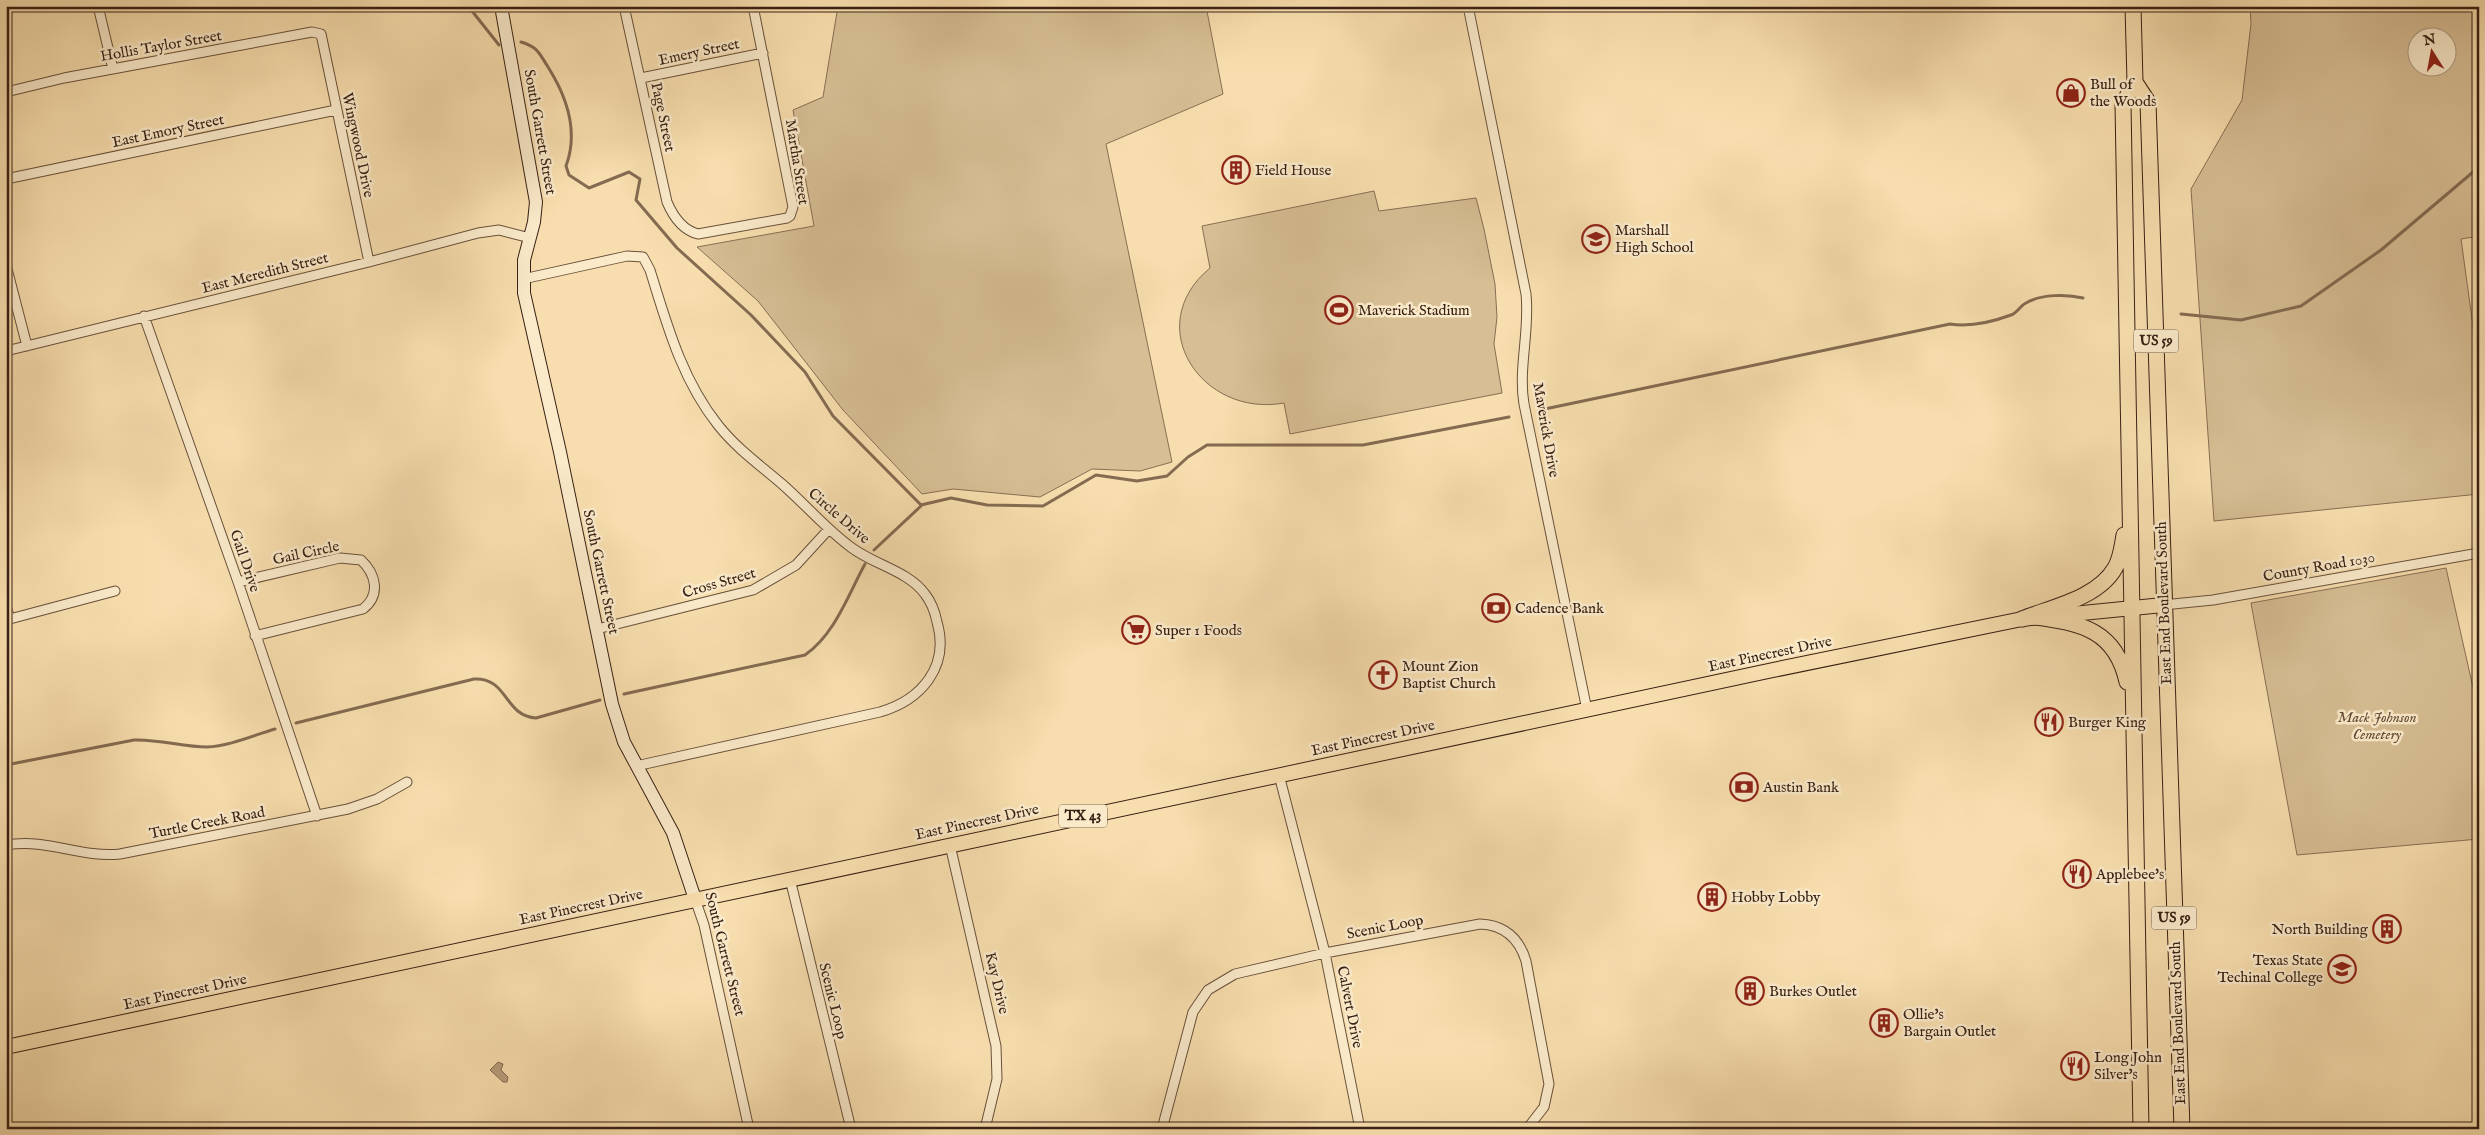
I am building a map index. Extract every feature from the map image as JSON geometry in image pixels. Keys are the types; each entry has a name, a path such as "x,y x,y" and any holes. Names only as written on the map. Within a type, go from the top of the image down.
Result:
{"highway":[{"path":"2133,6 2135,82"},
{"name":"US 59","path":"2135,82 2123,104 2132,606 2132,710 2141,1129"},
{"name":"East End Boulevard South","path":"2135,82 2148,102 2163,605 2182,1129"},
{"path":"2029,618 2085,594 2106,580 2115,568 2121,553 2129,504"},
{"path":"2029,618 2060,620 2083,627 2107,641 2122,663 2132,710"}],"main road":[{"name":"East Pinecrest Drive","path":"6,1047 1279,774 2029,618 2132,606 2163,605"}],"street":[{"path":"98,6 113,69"},
{"name":"South Garrett Street","path":"501,6 536,202 536,212 524,260 524,293 560,452 616,719 636,766 673,833 704,925 749,1129"},
{"name":"Page Street","path":"624,6 667,202 676,218 686,229"},
{"name":"Martha Street","path":"686,229 698,234 704,234 787,218 792,212 753,6"},
{"name":"Maverick Drive","path":"1468,6 1526,294 1528,324 1522,386 1524,404 1587,710"},
{"name":"Hollis Taylor Street","path":"6,92 113,69 312,32 321,34"},
{"name":"Wingwood Drive","path":"321,34 369,262"},
{"name":"Emery Street","path":"641,78 763,53"},
{"name":"East Emory Street","path":"6,179 336,110"},
{"name":"East Meredith Street","path":"6,350 369,262 490,230 499,230 530,238"},
{"name":"Circle Drive","path":"523,279 627,256 643,257 650,270 686,376 705,408 744,453 783,485 858,553 910,580 930,602 939,627 941,643 936,668 925,686 902,704 880,712 636,766"},
{"path":"6,265 27,346"},
{"name":"Gail Drive","path":"144,316 238,582 317,816"},
{"name":"Cross Street","path":"597,629 753,590 796,565 830,529"},
{"name":"County Road 1030","path":"2163,605 2213,600 2479,553"},
{"name":"Gail Circle","path":"238,582 340,558 361,560 372,575 375,593 371,603 363,609 255,636"},
{"path":"6,606 8,619 115,591"},
{"name":"Calvert Drive","path":"1279,774 1325,953 1360,1129"},
{"name":"Turtle Creek Road","path":"6,845 32,842 85,853 114,855 317,816 377,800 407,782"},
{"name":"Kay Drive","path":"950,845 996,1046 997,1079 985,1129"},
{"name":"Scenic Loop","path":"790,879 851,1129"},
{"name":"Scenic Loop","path":"1162,1129 1193,1012 1208,990 1235,974 1325,953 1480,924 1502,928 1513,936 1521,946 1526,961 1549,1078 1549,1091 1544,1107 1527,1129"}],"green space":[{"path":"838,6 1206,6 1223,94 1106,144 1172,462 1140,471 1092,469 1040,497 953,489 922,494 843,410 758,301 697,247 814,226 793,110 823,97"},
{"path":"2250,6 2479,6 2479,236 2461,239 2479,370 2479,494 2214,521 2191,189 2242,100 2251,24"},
{"name":"Maverick Stadium","path":"1374,191 1379,211 1476,198 1495,284 1497,317 1494,344 1502,393 1290,434 1284,403 1254,404 1228,396 1206,382 1190,363 1181,340 1180,316 1190,291 1210,268 1202,226"},
{"name":"Mack Johnson Cemetery","path":"2446,568 2479,714 2479,839 2297,855 2251,603"}],"shaded area":[{"path":"498,1062 503,1064 501,1070 508,1077 507,1082 503,1082 490,1070"}],"waterway":[{"path":"468,6 499,45"},
{"path":"521,42 535,48 561,90 571,127 570,153 566,166 569,175 589,188 629,172 640,179 636,200 677,248 751,315 805,372 833,416 921,505 951,498 987,505 1043,506 1096,475 1137,481 1167,476 1188,457 1207,445 1363,445 1509,417"},
{"path":"2181,314 2241,320 2301,306 2381,250 2479,167"},
{"path":"1540,410 1950,324 1965,325 1989,322 2013,314 2024,304 2046,296 2062,295 2083,298"},
{"path":"874,550 921,506"},
{"path":"624,694 805,655 825,636 833,625 865,564"},
{"path":"296,723 474,679 485,680 494,684 518,711 526,716 536,718 600,700"},
{"path":"6,765 134,740 198,747 216,746 275,729"}],"place":[{"name":"Bull of the Woods","path":"2071,93"},
{"name":"Field House","path":"1236,170"},
{"name":"Marshall High School","path":"1596,239"},
{"name":"Maverick Stadium","path":"1339,310"},
{"name":"Cadence Bank","path":"1496,608"},
{"name":"Super 1 Foods","path":"1136,630"},
{"name":"Mount Zion Baptist Church","path":"1383,675"},
{"name":"Burger King","path":"2049,722"},
{"name":"Austin Bank","path":"1744,787"},
{"name":"Applebee's","path":"2077,874"},
{"name":"Hobby Lobby","path":"1712,897"},
{"name":"North Building","path":"2387,929"},
{"name":"Texas State Techinal College","path":"2342,969"},
{"name":"Burkes Outlet","path":"1750,991"},
{"name":"Ollie's Bargain Outlet","path":"1884,1023"},
{"name":"Long John Silver's","path":"2075,1066"}]}
